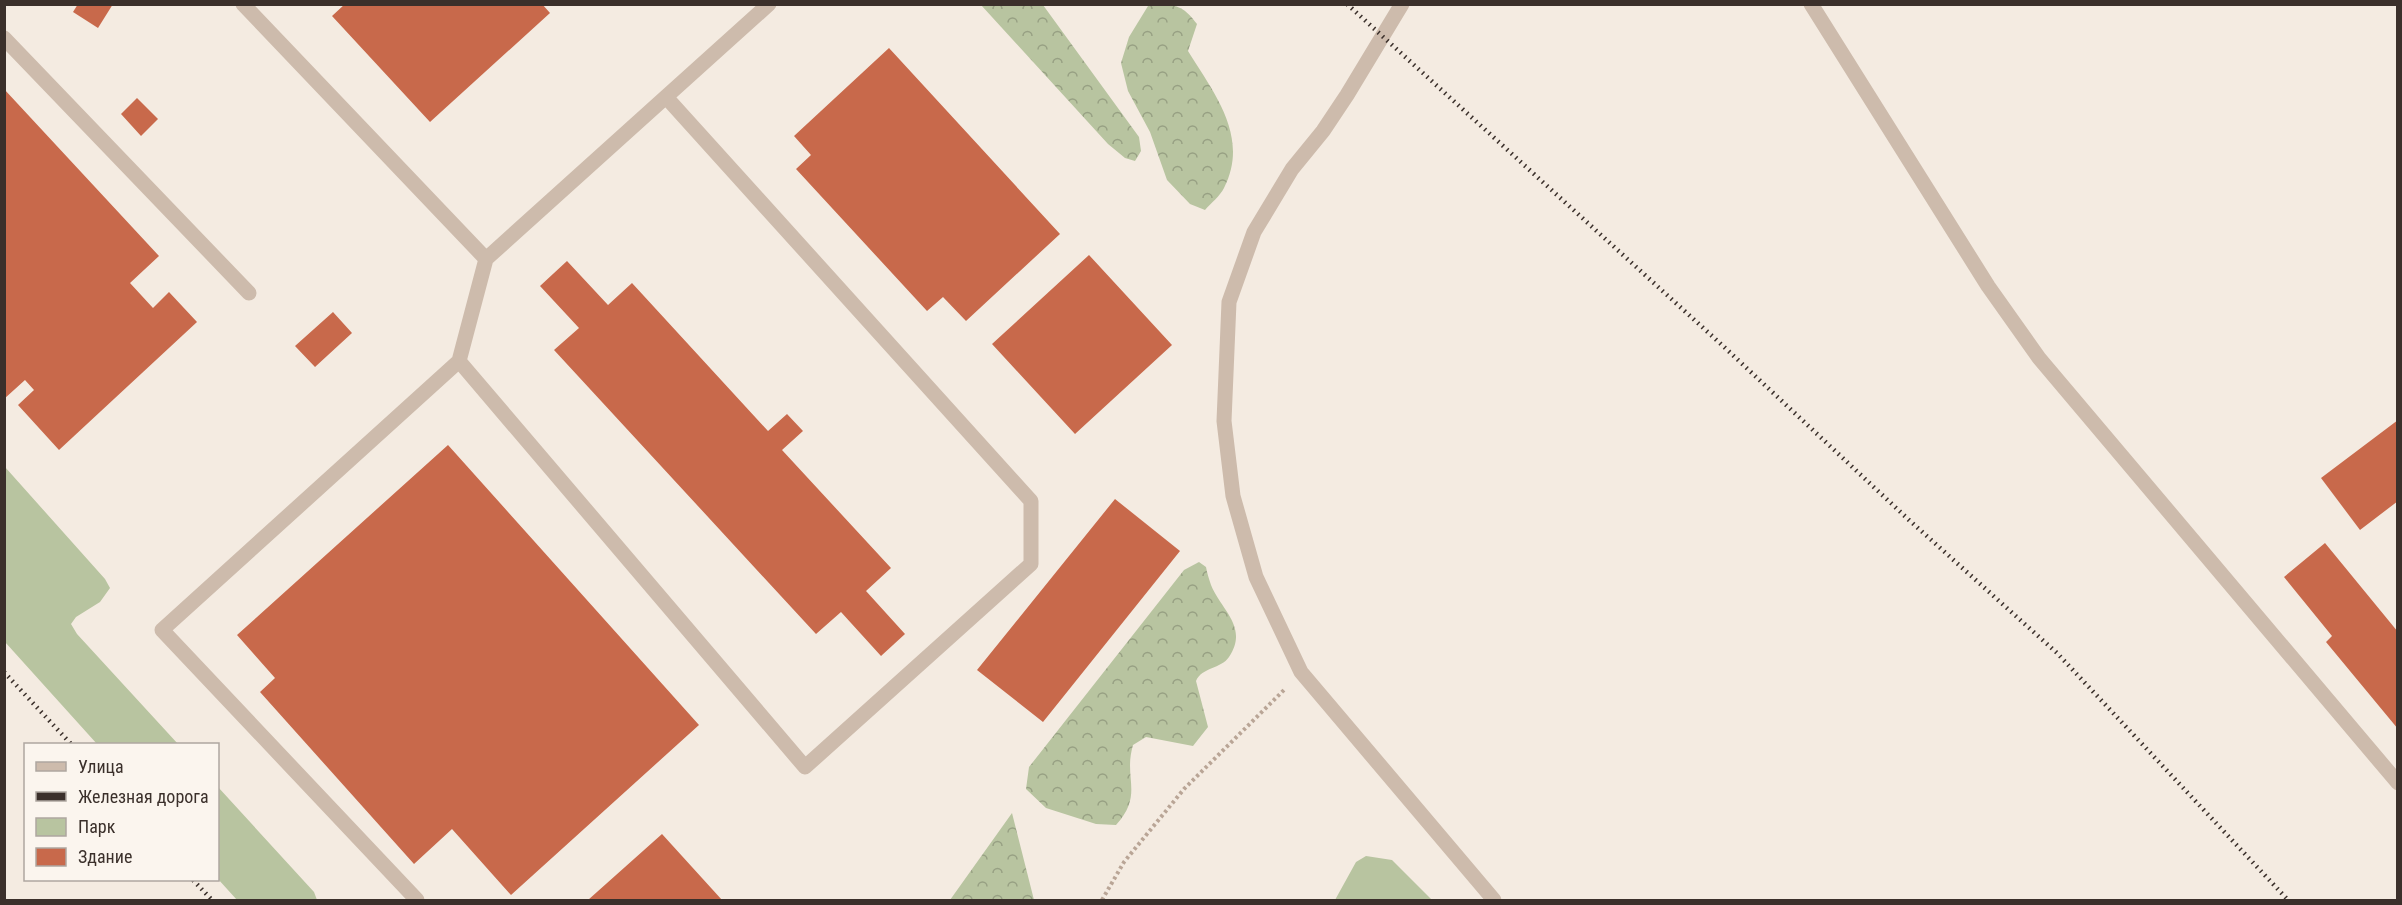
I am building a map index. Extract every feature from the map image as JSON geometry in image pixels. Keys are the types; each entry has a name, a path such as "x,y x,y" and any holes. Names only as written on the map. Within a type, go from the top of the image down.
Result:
{"street":[{"path":"243,4 486,259"},
{"path":"417,900 162,630 459,361 486,259 769,4"},
{"path":"1402,4 1347,95 1323,131 1292,169 1254,232 1229,302 1224,421 1233,496 1256,577 1301,672 1494,900"},
{"path":"1810,4 1988,286 2039,358 2397,783"},
{"path":"4,38 249,293"},
{"path":"459,361 806,767 1031,564 1031,501 666,97"}],"path":[{"path":"1102,900 1124,862 1184,789 1301,672"}],"green space":[{"path":"981,5 1043,5 1139,137 1141,151 1135,161 1125,158 1108,144"},
{"path":"1167,5 1183,9 1197,24 1188,51 1218,99 1231,133 1233,151 1231,169 1224,188 1205,210 1190,204 1167,180 1150,132 1128,91 1121,63 1129,37 1148,6"},
{"path":"5,467 105,579 110,588 100,602 76,617 71,624 77,634 177,743 96,743 5,642"},
{"path":"1199,562 1206,567 1215,594 1235,628 1236,637 1226,661 1203,673 1196,681 1208,727 1193,746 1146,737 1133,745 1130,767 1131,795 1124,814 1116,825 1096,824 1046,808 1026,789 1029,767 1184,570"},
{"path":"219,788 314,892 317,900 237,900 219,880"},
{"path":"1012,813 1034,900 950,900"},
{"path":"1366,856 1392,860 1432,900 1335,900 1356,862"}],"building":[{"path":"78,4 113,4 98,28 73,12"},
{"path":"345,4 542,4 550,13 430,122 332,16"},
{"path":"889,48 1060,234 966,321 943,297 927,311 796,169 811,155 794,136"},
{"path":"4,89 159,256 130,283 153,308 169,292 197,322 59,450 18,405 34,390 25,380 4,399"},
{"path":"137,98 158,119 141,136 121,114"},
{"path":"1089,255 1172,345 1075,434 992,344"},
{"path":"567,261 608,305 632,283 768,431 787,414 803,431 782,450 891,568 866,591 905,634 881,656 841,612 816,634 554,350 579,328 540,286"},
{"path":"333,312 352,333 315,367 295,346"},
{"path":"2398,420 2398,501 2360,530 2321,478"},
{"path":"448,445 699,725 511,895 452,829 414,864 260,692 275,678 237,635"},
{"path":"1115,499 1180,551 1043,722 977,670"},
{"path":"2325,543 2398,632 2398,729 2326,642 2332,636 2284,577"},
{"path":"662,834 722,900 588,900"}],"railway":[{"path":"1347,4 2057,653 2288,900"},
{"path":"4,672 70,743"},
{"path":"194,881 212,900"}]}
